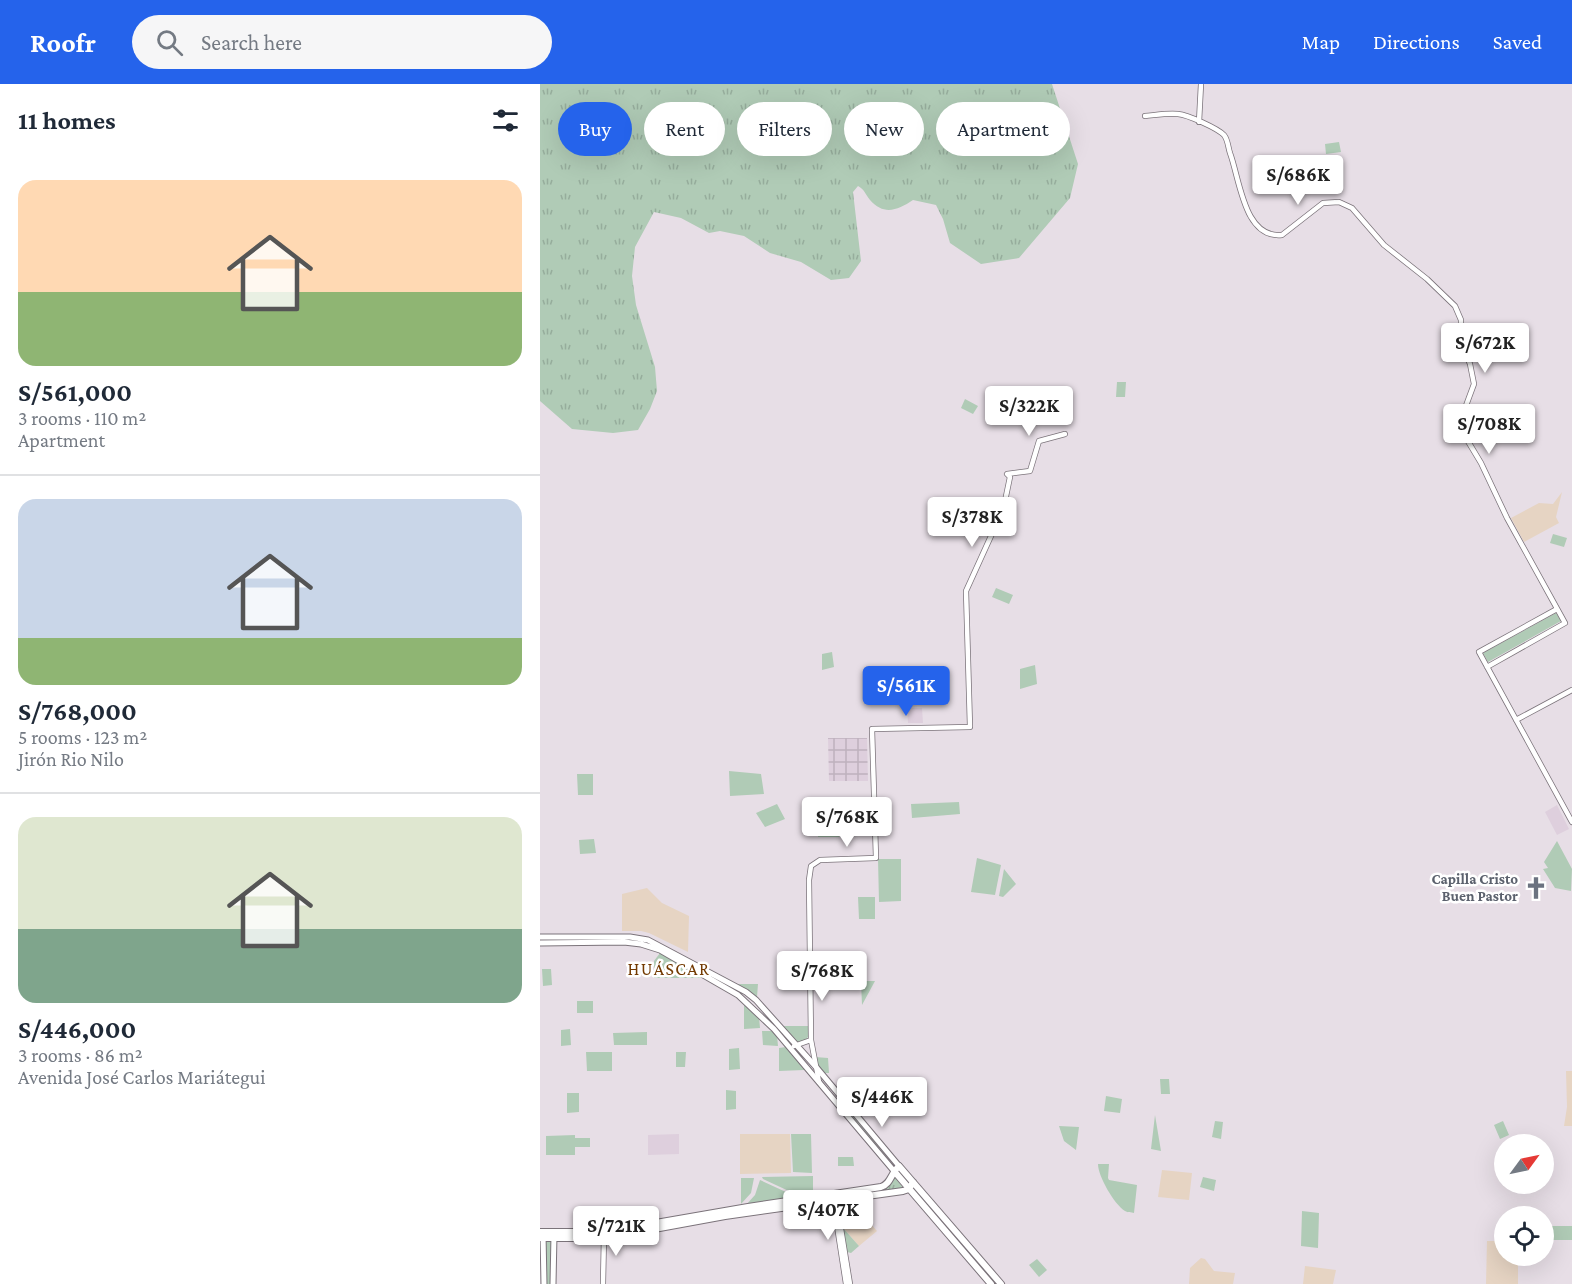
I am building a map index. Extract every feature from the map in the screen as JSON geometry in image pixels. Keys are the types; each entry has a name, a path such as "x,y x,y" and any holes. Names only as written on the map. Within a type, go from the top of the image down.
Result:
{"main road":[{"path":"540,937 643,938 659,944 756,1000 816,1067 896,1168"},
{"path":"540,943 624,942 641,944 660,950 715,978"},
{"path":"740,992 1001,1284"},
{"path":"834,1197 885,1186 896,1168"},
{"path":"544,1284 542,1235 604,1235 911,1185"},
{"path":"911,1185 991,1284"},
{"path":"553,1284 554,1235"}],"street":[{"path":"1199,122 1201,84"},
{"path":"1145,116 1180,114 1223,135 1246,209 1261,231 1282,235 1323,202 1346,204 1360,215 1384,245 1450,299 1459,313 1461,342 1470,364 1474,384 1464,411 1463,433 1565,622 1487,667"},
{"path":"819,1082 811,1040 809,875 811,866 820,860 876,858 872,729 970,727 966,591 1005,501 1010,477 1007,474 1030,471 1039,441 1065,434"},
{"path":"1557,609 1479,652 1572,822"},
{"path":"1516,720 1572,690"},
{"path":"789,1046 797,1046 811,1040"},
{"path":"834,1197 848,1284"},
{"path":"603,1284 604,1235"}],"shaded area":[{"path":"1562,492 1556,517 1559,523 1524,542 1511,518 1539,503 1553,504"},
{"path":"907,708 922,708 923,723 908,723"},
{"path":"828,738 867,738 868,781 829,781"},
{"path":"1557,805 1569,829 1557,835 1545,812"},
{"path":"647,888 662,903 689,916 688,952 649,933 622,931 622,894"},
{"path":"815,958 841,958 842,979 815,980"},
{"path":"1566,1071 1572,1071 1572,1126 1564,1126 1567,1107"},
{"path":"679,1134 679,1154 648,1155 648,1135"},
{"path":"740,1134 790,1134 791,1173 740,1174"},
{"path":"1162,1170 1192,1173 1189,1200 1158,1197"},
{"path":"861,1213 877,1231 859,1246 843,1228"},
{"path":"1487,1241 1494,1241 1494,1266 1518,1266 1518,1284 1486,1284"},
{"path":"1201,1258 1205,1259 1214,1271 1235,1273 1233,1284 1189,1284 1190,1268"},
{"path":"1305,1266 1336,1270 1333,1284 1303,1284"}],"green space":[{"path":"540,84 1052,84 1058,102 936,102 936,156 1070,156 1070,139 1078,164 1070,198 1019,258 981,264 950,243 936,205 913,200 896,209 886,210 875,205 858,186 853,192 861,261 849,278 831,280 801,262 770,253 744,236 720,231 709,233 681,218 654,212 635,247 632,276 636,305 655,367 657,391 638,430 613,433 572,429 540,401"},
{"path":"1339,142 1341,152 1326,154 1325,144"},
{"path":"1117,382 1126,382 1125,397 1116,397"},
{"path":"965,399 978,406 973,414 961,408"},
{"path":"1553,534 1567,538 1564,547 1550,543"},
{"path":"996,588 1013,595 1009,604 992,597"},
{"path":"1556,613 1561,621 1488,662 1483,653"},
{"path":"832,652 834,667 822,670 822,654"},
{"path":"1035,665 1037,684 1020,689 1020,669"},
{"path":"729,771 761,774 764,794 730,796"},
{"path":"577,774 593,774 593,795 578,795"},
{"path":"959,802 960,814 912,818 911,804"},
{"path":"777,804 785,819 765,827 756,813"},
{"path":"818,825 838,825 839,837 818,837"},
{"path":"594,839 596,853 580,854 579,840"},
{"path":"1557,841 1572,869 1571,891 1555,888 1543,869 1548,868 1544,862"},
{"path":"977,858 1001,865 995,895 971,892"},
{"path":"878,859 901,859 901,901 879,902"},
{"path":"1004,869 1016,884 1003,897 999,896"},
{"path":"858,897 875,897 875,919 859,919"},
{"path":"660,953 702,978 654,978 654,961"},
{"path":"542,969 551,969 552,985 543,986"},
{"path":"861,981 875,981 862,1005"},
{"path":"738,984 758,984 757,997"},
{"path":"577,1001 593,1001 593,1013 577,1013"},
{"path":"744,1003 759,1017 760,1028 744,1029"},
{"path":"782,1026 808,1026 809,1035 806,1040 797,1044"},
{"path":"570,1029 571,1045 561,1046 561,1030"},
{"path":"762,1031 774,1031 777,1035 778,1046 763,1045"},
{"path":"647,1032 647,1045 614,1045 613,1033"},
{"path":"786,1047 804,1070 779,1071 779,1048"},
{"path":"739,1048 740,1069 729,1070 729,1049"},
{"path":"586,1052 612,1052 612,1071 587,1071"},
{"path":"676,1052 686,1052 685,1067 676,1067"},
{"path":"815,1057 828,1058 829,1073 822,1073 817,1067"},
{"path":"1160,1079 1169,1079 1170,1094 1161,1094"},
{"path":"726,1090 736,1091 736,1109 726,1110"},
{"path":"567,1093 579,1093 579,1112 567,1113"},
{"path":"1106,1096 1122,1099 1120,1113 1104,1111"},
{"path":"848,1109 895,1165 895,1166 847,1113"},
{"path":"1155,1115 1161,1151 1151,1149"},
{"path":"1215,1121 1223,1122 1221,1139 1212,1137"},
{"path":"1503,1121 1509,1134 1498,1134 1494,1125"},
{"path":"1059,1126 1079,1127 1076,1150 1064,1141"},
{"path":"791,1134 811,1134 812,1173 793,1172"},
{"path":"575,1135 575,1138 590,1138 590,1147 575,1147 575,1155 546,1155 546,1136"},
{"path":"838,1157 853,1157 854,1166 838,1166"},
{"path":"1098,1164 1109,1164 1109,1180 1137,1185 1134,1213 1125,1211 1116,1202 1104,1182"},
{"path":"813,1176 813,1196 793,1193 762,1177"},
{"path":"895,1177 904,1189 838,1198 837,1195 886,1188"},
{"path":"1203,1177 1216,1180 1214,1191 1200,1187"},
{"path":"741,1178 754,1178 751,1193 741,1204"},
{"path":"760,1180 799,1198 745,1206 755,1195"},
{"path":"914,1187 997,1284 993,1284 911,1190"},
{"path":"1302,1211 1319,1213 1318,1248 1301,1246"},
{"path":"1554,1226 1572,1226 1572,1240 1554,1240"},
{"path":"843,1228 859,1246 851,1253 847,1252"},
{"path":"545,1239 551,1239 551,1284 546,1284"},
{"path":"1037,1259 1047,1270 1039,1277 1029,1265"}],"place":[{"name":"Capilla Cristo Buen Pastor","path":"1536,888"}],"district":[{"name":"HUÁSCAR","path":"669,969"}]}
